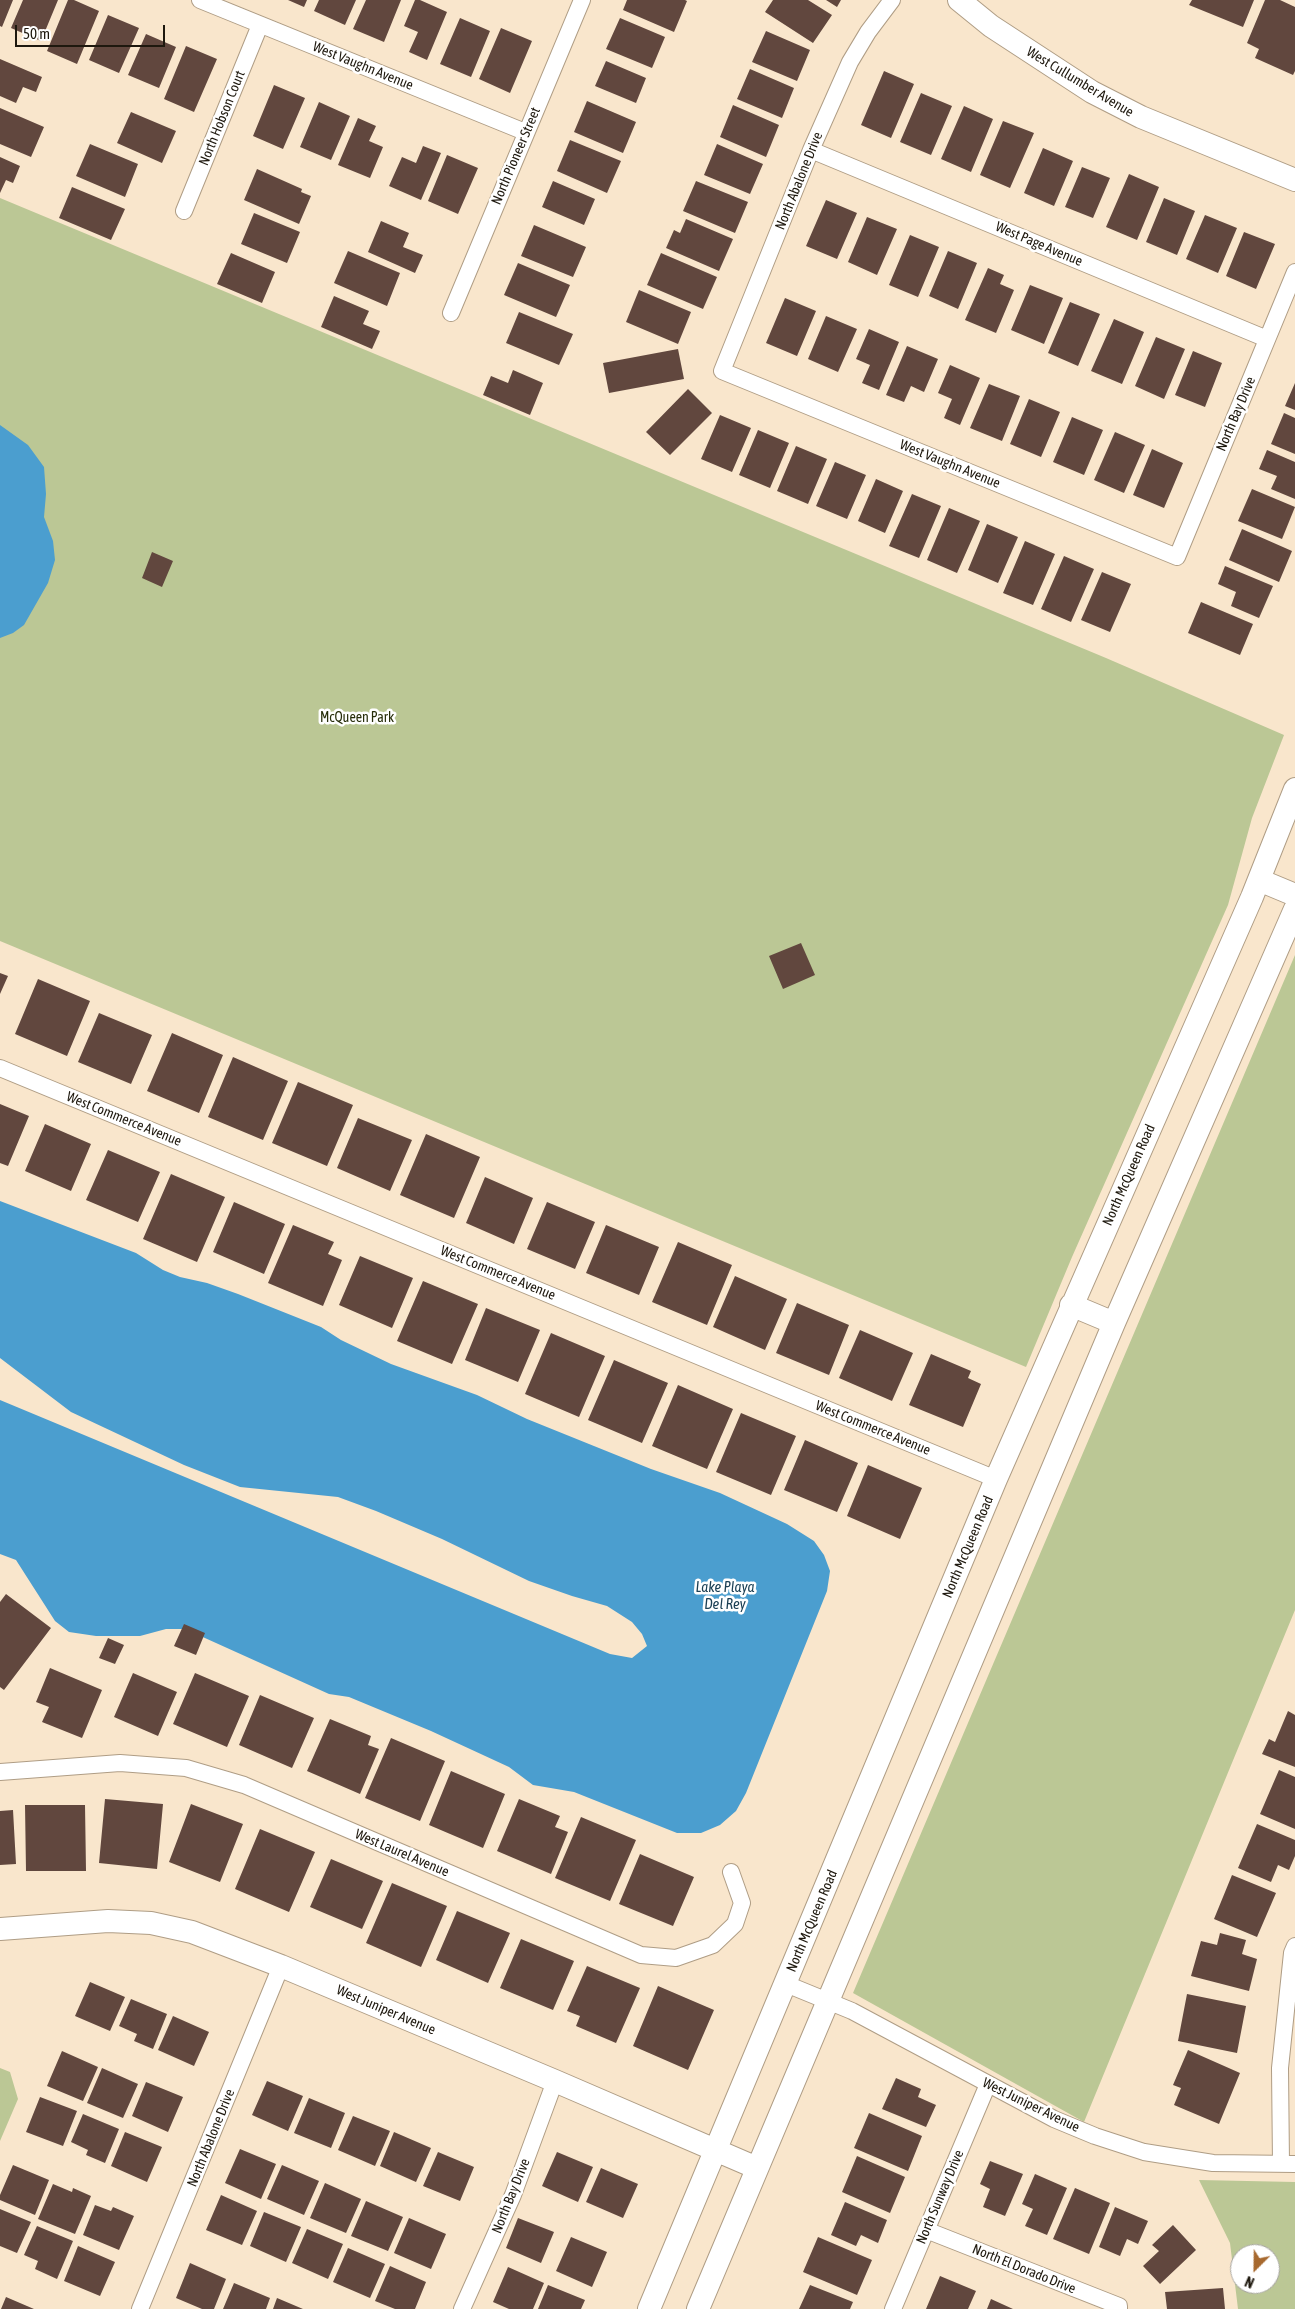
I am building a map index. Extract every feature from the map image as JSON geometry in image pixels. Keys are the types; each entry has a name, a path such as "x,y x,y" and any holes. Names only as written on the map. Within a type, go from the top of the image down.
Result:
{"main road":[{"name":"West Cullumber Avenue","path":"959,0 991,26 1092,92 1141,118 1295,180"},
{"name":"North McQueen Road","path":"649,2309 996,1479 1259,880 1295,789"},
{"path":"1259,880 1295,895"},
{"path":"698,2309 1114,1323 1295,909"},
{"path":"1071,1305 1114,1323"},
{"name":"West Juniper Avenue","path":"0,1929 108,1921 151,1923 192,1932 281,1966 756,2168"}],"street":[{"name":"West Vaughn Avenue","path":"200,0 525,132"},
{"name":"North Pioneer Street","path":"451,313 525,132 582,0"},
{"name":"North Abalone Drive","path":"722,371 811,150 850,62 868,32 892,0"},
{"name":"North Hobson Court","path":"184,211 260,25"},
{"name":"West Page Avenue","path":"811,150 1267,339"},
{"name":"North Bay Drive","path":"1177,557 1295,272"},
{"name":"West Vaughn Avenue","path":"722,371 1177,557"},
{"name":"West Commerce Avenue","path":"0,1068 996,1479"},
{"name":"West Laurel Avenue","path":"0,1772 120,1763 186,1768 244,1785 641,1956 676,1958 713,1945 736,1924 742,1903 731,1872"},
{"path":"1288,2164 1280,2068 1292,1953 1295,1946"},
{"name":"North Abalone Drive","path":"140,2309 281,1966"},
{"name":"West Juniper Avenue","path":"786,1984 860,2016 1054,2119 1095,2136 1144,2152 1213,2163 1288,2164"},
{"name":"North Bay Drive","path":"462,2309 513,2194 555,2081"},
{"name":"North Sunway Drive","path":"893,2309 988,2084"},
{"name":"North El Dorado Drive","path":"926,2230 1119,2306 1119,2309"}],"green space":[{"name":"McQueen Park","path":"0,198 1106,658 1284,735 1252,818 1228,905 1072,1257 1026,1367 0,941"},
{"path":"1295,955 1295,1610 1084,2122 853,1993"},
{"path":"0,2068 10,2072 18,2099 0,2141"},
{"path":"1199,2180 1295,2182 1295,2309 1238,2309 1236,2294 1280,2294 1280,2244 1230,2244"}],"water":[{"path":"0,425 28,445 44,467 46,494 44,517 53,541 55,560 48,583 24,625 13,633 0,638"},
{"name":"Lake Playa Del Rey","path":"0,1201 136,1253 163,1270 180,1277 207,1283 321,1327 341,1340 391,1364 477,1395 527,1419 651,1469 720,1493 787,1524 814,1541 824,1555 830,1571 827,1591 746,1793 736,1811 720,1825 701,1833 677,1833 574,1792 533,1785 509,1767 431,1731 349,1697 329,1694 185,1629 166,1629 140,1636 96,1636 69,1632 55,1621 16,1560 0,1554 0,1400 610,1654 632,1658 647,1646 642,1634 632,1622 607,1606 529,1581 442,1539 376,1511 338,1497 240,1487 184,1465 71,1412 0,1358"}],"building":[{"path":"0,0 13,0 2,27 0,26"},
{"path":"23,0 58,0 41,41 11,28"},
{"path":"68,0 74,0 99,11 77,64 47,51"},
{"path":"288,0 307,0 304,7"},
{"path":"319,0 356,0 345,25 314,11"},
{"path":"366,0 401,0 384,42 353,29"},
{"path":"415,0 420,0 447,12 427,60 409,52 418,32 404,26"},
{"path":"627,0 687,1 674,32 623,10"},
{"path":"773,0 808,0 832,15 813,43 765,12"},
{"path":"826,0 841,0 837,7"},
{"path":"1192,0 1254,0 1243,27 1189,5"},
{"path":"1265,0 1280,0 1295,7 1295,71 1293,75 1255,58 1259,49 1247,43"},
{"path":"108,15 139,28 119,73 89,60"},
{"path":"460,18 490,31 471,77 440,64"},
{"path":"620,18 665,37 652,68 606,49"},
{"path":"501,28 532,41 510,93 479,79"},
{"path":"766,31 810,50 797,81 752,62"},
{"path":"146,34 176,47 159,88 128,75"},
{"path":"186,46 217,59 194,112 164,99"},
{"path":"0,59 42,77 36,92 23,87 16,103 0,96"},
{"path":"606,61 646,78 636,103 595,86"},
{"path":"750,69 794,88 782,118 737,99"},
{"path":"884,71 914,84 891,138 861,125"},
{"path":"274,85 305,98 283,149 253,136"},
{"path":"921,93 952,106 931,155 900,142"},
{"path":"587,101 636,122 623,153 574,132"},
{"path":"319,102 350,116 331,160 300,147"},
{"path":"733,105 779,125 766,157 720,137"},
{"path":"964,106 993,119 971,172 941,159"},
{"path":"0,108 44,127 31,157 0,144"},
{"path":"131,112 176,131 162,163 117,143"},
{"path":"358,118 376,126 369,141 383,147 370,178 338,165"},
{"path":"1003,121 1034,133 1010,188 980,175"},
{"path":"570,140 621,161 607,193 557,171"},
{"path":"90,144 138,164 125,197 76,176"},
{"path":"717,144 763,164 750,194 704,175"},
{"path":"423,146 441,153 421,200 389,186 402,157 416,163"},
{"path":"1043,148 1073,161 1054,206 1024,193"},
{"path":"447,155 478,168 458,214 428,201"},
{"path":"0,157 20,166 13,183 6,180 0,193"},
{"path":"1082,167 1110,178 1093,218 1065,207"},
{"path":"257,169 302,189 301,192 311,196 299,224 244,200"},
{"path":"1129,174 1159,187 1137,240 1106,227"},
{"path":"553,181 595,199 584,225 542,207"},
{"path":"696,181 748,202 735,233 683,211"},
{"path":"72,187 125,209 111,240 59,218"},
{"path":"1164,198 1195,211 1177,255 1146,242"},
{"path":"826,200 857,213 837,259 806,246"},
{"path":"254,213 300,232 287,263 241,244"},
{"path":"1205,215 1237,228 1218,273 1186,259"},
{"path":"867,217 897,229 877,275 848,262"},
{"path":"686,219 733,239 719,271 666,248 674,230 680,233"},
{"path":"381,221 409,233 403,247 423,255 415,273 368,252"},
{"path":"534,225 586,247 573,277 521,256"},
{"path":"1244,232 1275,244 1256,289 1226,276"},
{"path":"910,235 939,247 918,297 889,285"},
{"path":"348,251 400,273 387,306 334,283"},
{"path":"948,251 977,263 958,309 929,296"},
{"path":"231,253 275,272 262,303 217,284"},
{"path":"661,253 717,277 703,309 647,285"},
{"path":"518,263 570,285 556,317 504,295"},
{"path":"988,268 1004,275 1000,284 1014,290 996,333 965,320"},
{"path":"1030,285 1063,298 1044,344 1011,330"},
{"path":"639,290 691,312 678,344 626,322"},
{"path":"334,296 369,311 363,324 380,331 372,349 321,327"},
{"path":"785,298 816,311 797,356 766,343"},
{"path":"1070,302 1100,314 1078,366 1048,353"},
{"path":"519,312 573,334 559,365 506,343"},
{"path":"826,316 857,329 838,372 808,359"},
{"path":"1114,319 1144,332 1122,384 1091,371"},
{"path":"869,329 899,342 879,390 862,383 870,365 856,359"},
{"path":"1156,337 1185,349 1164,399 1135,386"},
{"path":"907,346 938,359 924,392 911,386 904,402 886,395"},
{"path":"678,349 684,379 609,393 603,363"},
{"path":"1193,351 1222,363 1205,407 1175,395"},
{"path":"950,365 980,378 960,425 944,418 952,399 938,393"},
{"path":"513,370 543,383 530,415 483,395 491,376 508,383"},
{"path":"1295,383 1295,410 1285,406"},
{"path":"989,384 1020,396 1002,441 970,428"},
{"path":"688,389 712,413 670,455 646,432"},
{"path":"1029,399 1060,412 1041,457 1010,444"},
{"path":"1284,413 1295,418 1295,454 1271,444"},
{"path":"720,415 751,428 732,472 701,459"},
{"path":"1072,417 1103,430 1084,475 1053,462"},
{"path":"758,430 789,443 770,488 739,475"},
{"path":"1115,432 1145,445 1124,493 1094,480"},
{"path":"796,446 827,459 808,504 777,491"},
{"path":"1152,449 1183,463 1164,508 1133,495"},
{"path":"1267,450 1295,462 1295,499 1271,489 1277,476 1259,469"},
{"path":"835,462 866,475 847,519 816,506"},
{"path":"876,479 903,491 885,533 858,521"},
{"path":"1252,489 1295,507 1282,539 1238,521"},
{"path":"912,494 941,506 919,558 889,546"},
{"path":"949,508 980,521 957,573 927,560"},
{"path":"987,524 1018,537 998,583 968,570"},
{"path":"1242,529 1292,551 1279,582 1229,560"},
{"path":"1025,541 1055,554 1033,605 1003,593"},
{"path":"152,552 173,561 162,587 142,578"},
{"path":"1064,556 1094,569 1071,622 1041,609"},
{"path":"1225,566 1273,586 1259,618 1231,606 1236,592 1218,584"},
{"path":"1102,572 1131,584 1110,632 1081,620"},
{"path":"1201,602 1253,624 1240,655 1188,633"},
{"path":"801,943 815,975 783,989 769,956"},
{"path":"0,973 8,976 0,994"},
{"path":"38,979 90,1001 67,1056 15,1034"},
{"path":"99,1013 152,1035 131,1084 78,1062"},
{"path":"172,1033 223,1055 199,1113 147,1091"},
{"path":"233,1057 288,1081 263,1140 208,1117"},
{"path":"298,1082 353,1105 327,1166 272,1143"},
{"path":"0,1104 29,1116 8,1166 0,1163"},
{"path":"358,1118 412,1140 390,1191 337,1168"},
{"path":"45,1124 91,1144 71,1191 25,1171"},
{"path":"426,1134 480,1157 454,1218 400,1195"},
{"path":"108,1150 160,1172 138,1222 86,1200"},
{"path":"171,1174 225,1197 197,1262 143,1239"},
{"path":"485,1177 533,1198 514,1244 466,1223"},
{"path":"234,1202 285,1224 264,1274 213,1252"},
{"path":"547,1202 595,1222 575,1269 527,1249"},
{"path":"293,1225 334,1242 328,1254 342,1260 323,1306 268,1283"},
{"path":"606,1225 659,1247 639,1295 586,1273"},
{"path":"678,1242 732,1265 707,1325 652,1302"},
{"path":"360,1256 413,1278 392,1328 339,1305"},
{"path":"735,1276 787,1299 765,1350 713,1327"},
{"path":"423,1281 478,1304 452,1364 397,1341"},
{"path":"797,1303 849,1325 829,1375 776,1353"},
{"path":"486,1308 540,1330 518,1382 465,1360"},
{"path":"860,1330 913,1353 892,1401 839,1378"},
{"path":"551,1333 605,1356 579,1417 525,1394"},
{"path":"931,1354 971,1371 968,1378 981,1384 963,1427 909,1405"},
{"path":"614,1360 668,1383 642,1443 588,1420"},
{"path":"678,1385 733,1409 707,1469 652,1446"},
{"path":"741,1413 796,1436 771,1495 716,1472"},
{"path":"805,1440 858,1463 837,1512 784,1490"},
{"path":"868,1465 922,1488 900,1539 847,1516"},
{"path":"6,1594 51,1628 4,1690 0,1687 0,1602"},
{"path":"184,1624 205,1633 196,1655 174,1646"},
{"path":"108,1638 124,1645 115,1664 99,1658"},
{"path":"50,1668 102,1690 82,1738 42,1722 49,1707 36,1702"},
{"path":"133,1673 177,1692 158,1736 114,1717"},
{"path":"195,1673 249,1696 227,1747 173,1724"},
{"path":"260,1695 314,1718 292,1768 239,1745"},
{"path":"1288,1711 1295,1715 1295,1767 1262,1754 1269,1739 1275,1742"},
{"path":"330,1719 371,1736 368,1745 379,1749 360,1794 307,1771"},
{"path":"391,1738 445,1761 420,1821 365,1798"},
{"path":"1279,1770 1295,1777 1295,1829 1260,1814"},
{"path":"451,1771 505,1794 483,1848 429,1825"},
{"path":"105,1799 163,1804 157,1869 99,1863"},
{"path":"519,1799 560,1816 555,1827 568,1832 551,1874 497,1851"},
{"path":"191,1804 243,1824 220,1882 169,1862"},
{"path":"25,1805 85,1805 86,1871 26,1871"},
{"path":"13,1810 16,1864 0,1865 0,1811"},
{"path":"581,1817 636,1840 610,1901 555,1878"},
{"path":"1257,1824 1295,1840 1295,1856 1289,1870 1278,1865 1271,1882 1238,1868"},
{"path":"260,1829 315,1852 289,1912 235,1889"},
{"path":"640,1854 694,1877 673,1926 619,1904"},
{"path":"331,1859 383,1881 362,1929 310,1907"},
{"path":"1232,1875 1276,1893 1257,1937 1214,1919"},
{"path":"392,1883 447,1906 421,1967 366,1943"},
{"path":"457,1911 510,1933 488,1983 436,1960"},
{"path":"1220,1933 1246,1940 1242,1954 1257,1959 1249,1991 1191,1976 1201,1941 1217,1945"},
{"path":"521,1939 574,1961 553,2010 500,1988"},
{"path":"587,1966 640,1988 616,2043 576,2026 580,2016 567,2011"},
{"path":"90,1982 125,1997 110,2031 75,2016"},
{"path":"658,1986 714,2010 688,2070 633,2046"},
{"path":"1187,1994 1246,2006 1237,2053 1178,2041"},
{"path":"131,1999 167,2014 153,2049 134,2041 137,2034 119,2026"},
{"path":"173,2016 209,2032 194,2066 158,2050"},
{"path":"1188,2050 1240,2073 1219,2124 1174,2105 1181,2088 1173,2085"},
{"path":"62,2051 98,2067 83,2101 47,2086"},
{"path":"102,2068 138,2084 123,2118 87,2103"},
{"path":"896,2078 921,2089 918,2097 936,2105 926,2127 882,2109"},
{"path":"267,2081 303,2096 288,2131 252,2115"},
{"path":"146,2082 183,2097 168,2132 132,2116"},
{"path":"40,2097 77,2111 63,2146 26,2132"},
{"path":"309,2098 345,2113 331,2148 294,2133"},
{"path":"869,2113 922,2136 908,2171 854,2148"},
{"path":"83,2114 119,2129 105,2163 86,2155 88,2150 71,2142"},
{"path":"353,2116 390,2131 375,2166 338,2150"},
{"path":"125,2132 162,2147 147,2182 111,2166"},
{"path":"394,2132 431,2148 416,2182 380,2166"},
{"path":"240,2149 276,2164 261,2199 225,2183"},
{"path":"438,2152 474,2167 460,2201 423,2186"},
{"path":"557,2152 593,2167 578,2202 542,2186"},
{"path":"857,2156 905,2177 890,2213 842,2192"},
{"path":"990,2161 1023,2174 1005,2216 983,2207 990,2189 980,2184"},
{"path":"13,2165 49,2180 35,2215 0,2200 0,2195"},
{"path":"282,2165 319,2181 304,2215 267,2199"},
{"path":"601,2168 638,2184 623,2218 586,2202"},
{"path":"1035,2174 1067,2188 1047,2235 1025,2226 1033,2209 1022,2204"},
{"path":"325,2183 361,2199 346,2233 310,2218"},
{"path":"53,2184 72,2192 73,2188 91,2196 75,2234 38,2219"},
{"path":"1075,2188 1110,2203 1089,2254 1053,2239"},
{"path":"221,2195 257,2211 242,2245 206,2230"},
{"path":"366,2201 403,2217 388,2251 351,2236"},
{"path":"845,2202 887,2220 878,2243 861,2235 856,2246 831,2235"},
{"path":"95,2205 111,2211 113,2207 134,2216 119,2250 83,2235"},
{"path":"1115,2207 1148,2221 1138,2244 1127,2239 1120,2256 1099,2247"},
{"path":"0,2209 31,2222 17,2253 0,2246"},
{"path":"264,2212 301,2227 286,2262 250,2246"},
{"path":"409,2218 446,2234 431,2269 394,2253"},
{"path":"518,2218 554,2232 541,2263 506,2248"},
{"path":"1173,2225 1196,2250 1160,2284 1143,2266 1159,2251 1152,2245"},
{"path":"37,2226 73,2241 57,2279 35,2269 38,2261 24,2255"},
{"path":"307,2229 343,2244 328,2279 292,2263"},
{"path":"571,2237 607,2252 592,2287 556,2271"},
{"path":"818,2237 872,2260 857,2295 803,2272"},
{"path":"78,2246 115,2262 100,2296 64,2281"},
{"path":"348,2248 385,2264 370,2298 333,2282"},
{"path":"190,2263 226,2279 214,2309 202,2309 176,2298"},
{"path":"390,2266 426,2282 415,2309 395,2309 375,2301"},
{"path":"508,2267 544,2283 533,2309 509,2309 493,2302"},
{"path":"940,2276 976,2291 968,2309 926,2309"},
{"path":"234,2283 270,2298 266,2309 223,2309"},
{"path":"548,2285 585,2300 581,2309 538,2309"},
{"path":"810,2285 853,2302 850,2309 799,2309"},
{"path":"1223,2288 1225,2309 1167,2309 1165,2292"},
{"path":"6,2297 34,2309 1,2309"},
{"path":"277,2298 303,2309 273,2309"},
{"path":"991,2299 1013,2309 987,2309"}]}
